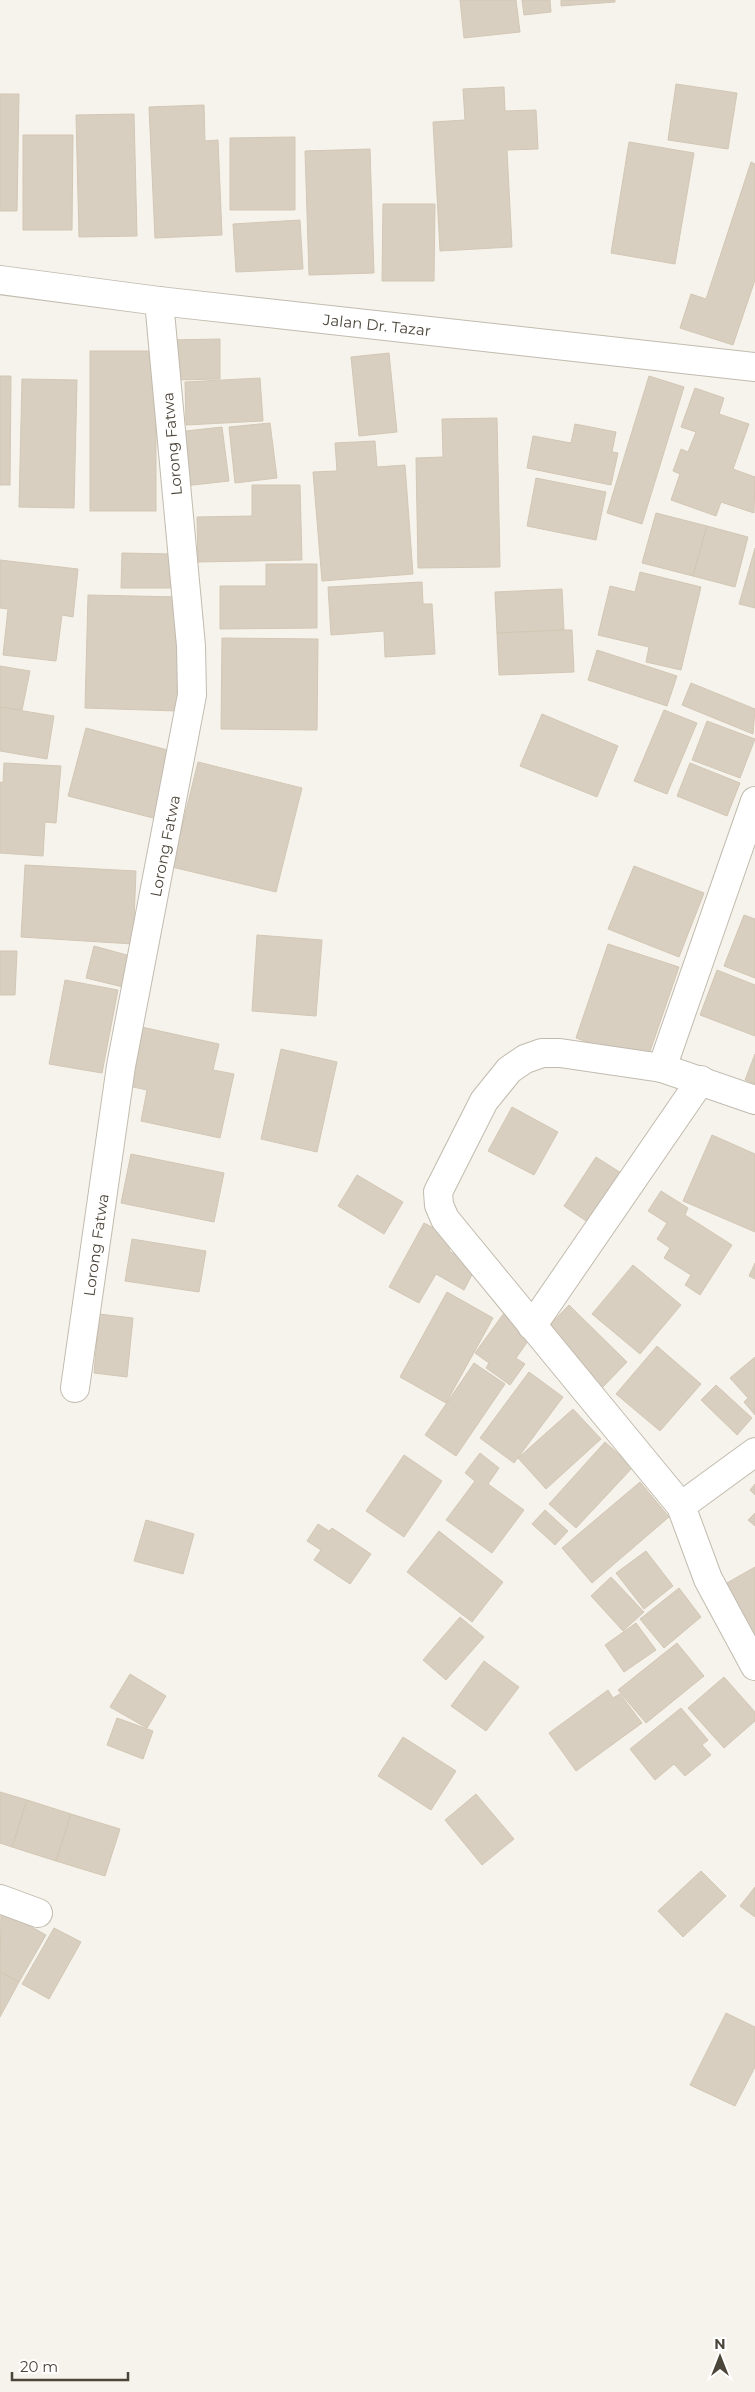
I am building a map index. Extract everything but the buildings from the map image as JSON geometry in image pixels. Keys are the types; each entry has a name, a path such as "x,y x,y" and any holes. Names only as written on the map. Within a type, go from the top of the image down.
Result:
{"street":[{"name":"Jalan Dr. Tazar","path":"0,280 159,301 755,367"},
{"name":"Lorong Fatwa","path":"75,1388 122,1066 192,695 191,646 159,301"},
{"path":"662,1068 755,801"},
{"path":"755,1100 702,1080 662,1068 560,1053 542,1053 525,1059 509,1070 484,1100 438,1192 439,1205 445,1219 681,1506 708,1579 755,1666"},
{"path":"532,1326 702,1080"},
{"path":"681,1506 755,1452"},
{"path":"0,1899 38,1913"}]}
